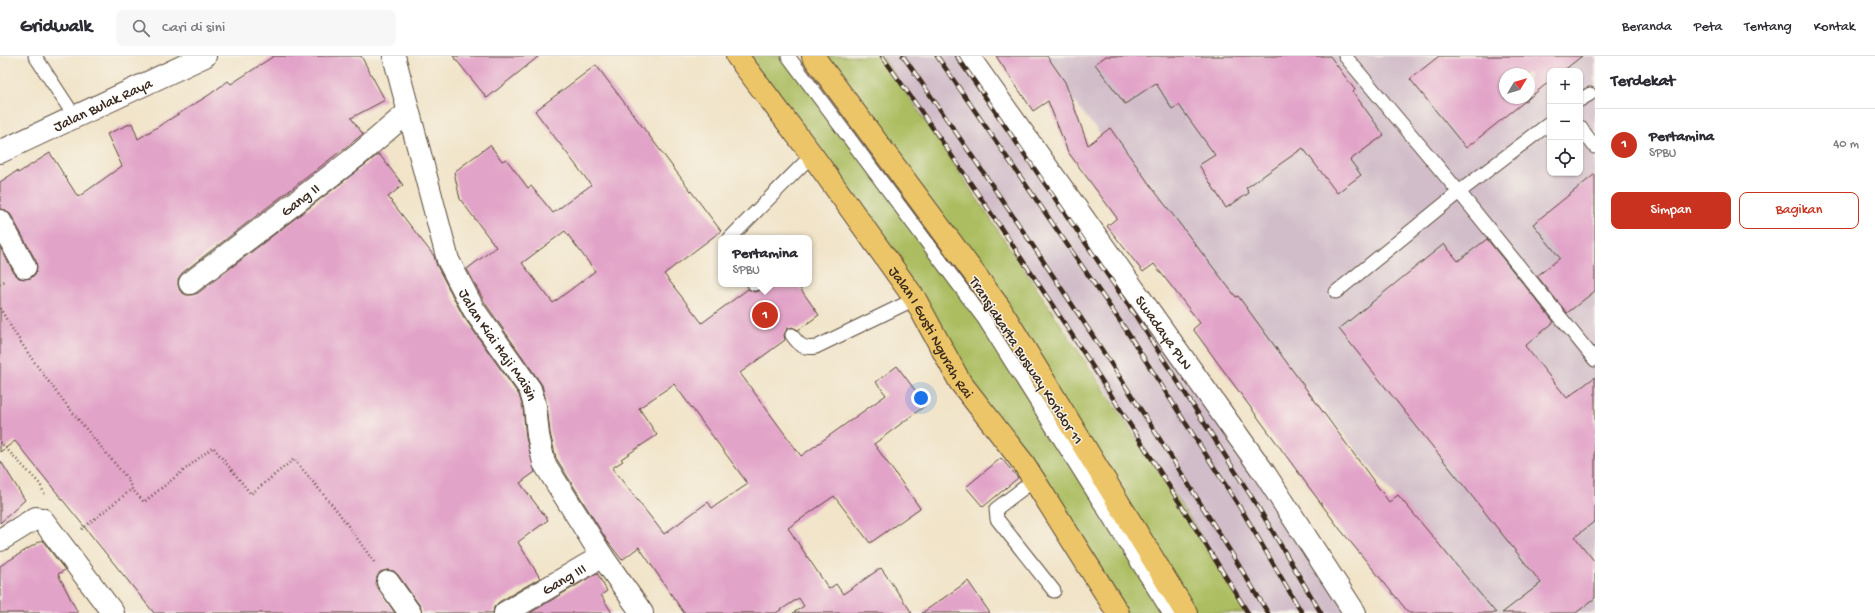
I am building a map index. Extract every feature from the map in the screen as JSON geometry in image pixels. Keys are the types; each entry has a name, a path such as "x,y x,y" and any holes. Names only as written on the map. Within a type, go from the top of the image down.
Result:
{"main road":[{"name":"Jalan I Gusti Ngurah Rai","path":"737,56 812,155 915,299 960,382 1034,480 1118,613"},
{"path":"813,56 1000,307 1186,613"}],"street":[{"name":"Jalan Bulak Raya","path":"0,152 205,56"},
{"name":"Jalan Kiai Haji Maisin","path":"394,56 448,260 474,310 530,389 535,406 538,435 544,462 602,556 642,613"},
{"name":"Swadaya PLN","path":"968,56 1265,474 1355,613"},
{"name":"Gang II","path":"190,283 346,165 408,112"},
{"path":"0,221 25,267"},
{"path":"0,540 38,518 44,520 113,613"},
{"name":"Gang III","path":"505,613 602,556"},
{"path":"388,582 410,613"}],"lane":[{"path":"35,56 75,117"},
{"name":"Transjakarta Busway Koridor 11","path":"788,56 984,319 1169,613"},
{"path":"1345,56 1459,192 1595,360"},
{"path":"1336,292 1459,192 1547,125"},
{"path":"1583,131 1595,147"},
{"path":"733,235 812,155"},
{"path":"792,335 800,346 806,348 816,347 915,299"},
{"path":"1034,480 996,509 996,514 997,519 1054,591"}],"path":[{"path":"0,308 26,348 68,407 127,478 132,489 144,502 213,447 251,494 294,459 338,512 388,582"},
{"path":"0,442 40,484 47,499 38,518"},
{"path":"63,545 132,489"}],"shaded area":[{"path":"882,56 968,56 1355,613 1248,613 1191,520 1022,258"},
{"path":"1037,56 1595,56 1595,613 1489,613"}],"green space":[{"path":"737,56 788,56 984,319 1169,613 1118,613"},
{"path":"813,56 882,56 1191,520 1247,613 1186,613 1000,307"}],"building":[{"path":"274,56 361,56 385,100 351,118 363,134 182,273 178,279 180,291 186,295 198,293 379,154 403,185 388,197 434,256 437,266 463,316 519,395 523,408 526,438 535,472 520,483 548,520 518,542 540,578 499,602 494,607 493,613 422,613 420,606 398,575 394,571 387,570 380,572 377,577 376,584 395,613 154,613 15,441 0,452 0,247 14,273 19,278 31,278 36,273 37,267 36,261 11,215 6,210 0,209 0,182 17,171 18,173 50,153 78,197 122,166 107,134 132,123 138,139 209,95 228,81 231,84"},
{"path":"453,56 539,56 487,98"},
{"path":"996,56 1047,56 1065,82 1088,145 1110,128 1150,185 1236,297 1238,296 1389,502 1398,495 1496,613 1409,613 1339,528 1193,329 1200,323 1154,264 1143,272 1107,226 1117,218 1068,152 1048,101 1033,111"},
{"path":"1106,56 1330,56 1355,90 1353,92 1384,135 1350,160 1361,175 1337,193 1303,148 1246,188 1249,193 1226,208 1199,165 1215,155 1179,105 1172,109 1156,83 1125,104 1095,64"},
{"path":"1439,56 1582,56 1567,68 1547,68 1547,83 1535,93 1535,68 1499,68 1499,104 1521,104 1466,148 1410,79"},
{"path":"596,65 721,231 664,274 702,323 748,289 754,292 759,291 761,287 799,287 819,315 798,330 792,327 787,329 784,335 785,340 740,373 801,456 886,395 876,382 897,366 926,405 874,444 920,508 870,543 834,496 788,528 829,589 836,584 843,594 881,568 912,613 793,613 804,606 799,598 776,613 684,613 639,547 622,560 608,542 556,458 542,385 485,303 467,269 496,247 460,199 454,172 490,145 502,161 506,159 528,188 531,186 553,213 591,185 535,111","holes":["565,231 595,271 553,303 522,263","674,384 748,484 712,508 708,502 664,534 612,468 623,461 621,459 657,435 639,408"]},
{"path":"1595,174 1595,291 1567,313 1537,276 1560,258 1533,224"},
{"path":"1487,239 1554,322 1525,346 1567,398 1595,377 1595,521 1575,537 1595,562 1595,598 1576,613 1502,613 1541,583 1339,329 1444,244 1458,261"},
{"path":"1001,458 1018,478 983,507 966,487"},
{"path":"0,460 25,500 0,523"},
{"path":"42,540 65,570 58,574 78,613 0,613 0,566"},
{"path":"597,573 607,591 601,595 612,613 530,613"},
{"path":"968,581 990,613 922,613"}],"railway":[{"path":"882,56 930,124 1070,332 1248,613"},
{"path":"903,56 1090,332 1225,542 1268,613"},
{"path":"937,56 1124,327 1244,514 1302,613"},
{"path":"957,56 1137,318 1258,507 1321,613"}],"place":[{"name":"Pertamina","path":"765,315"}]}
